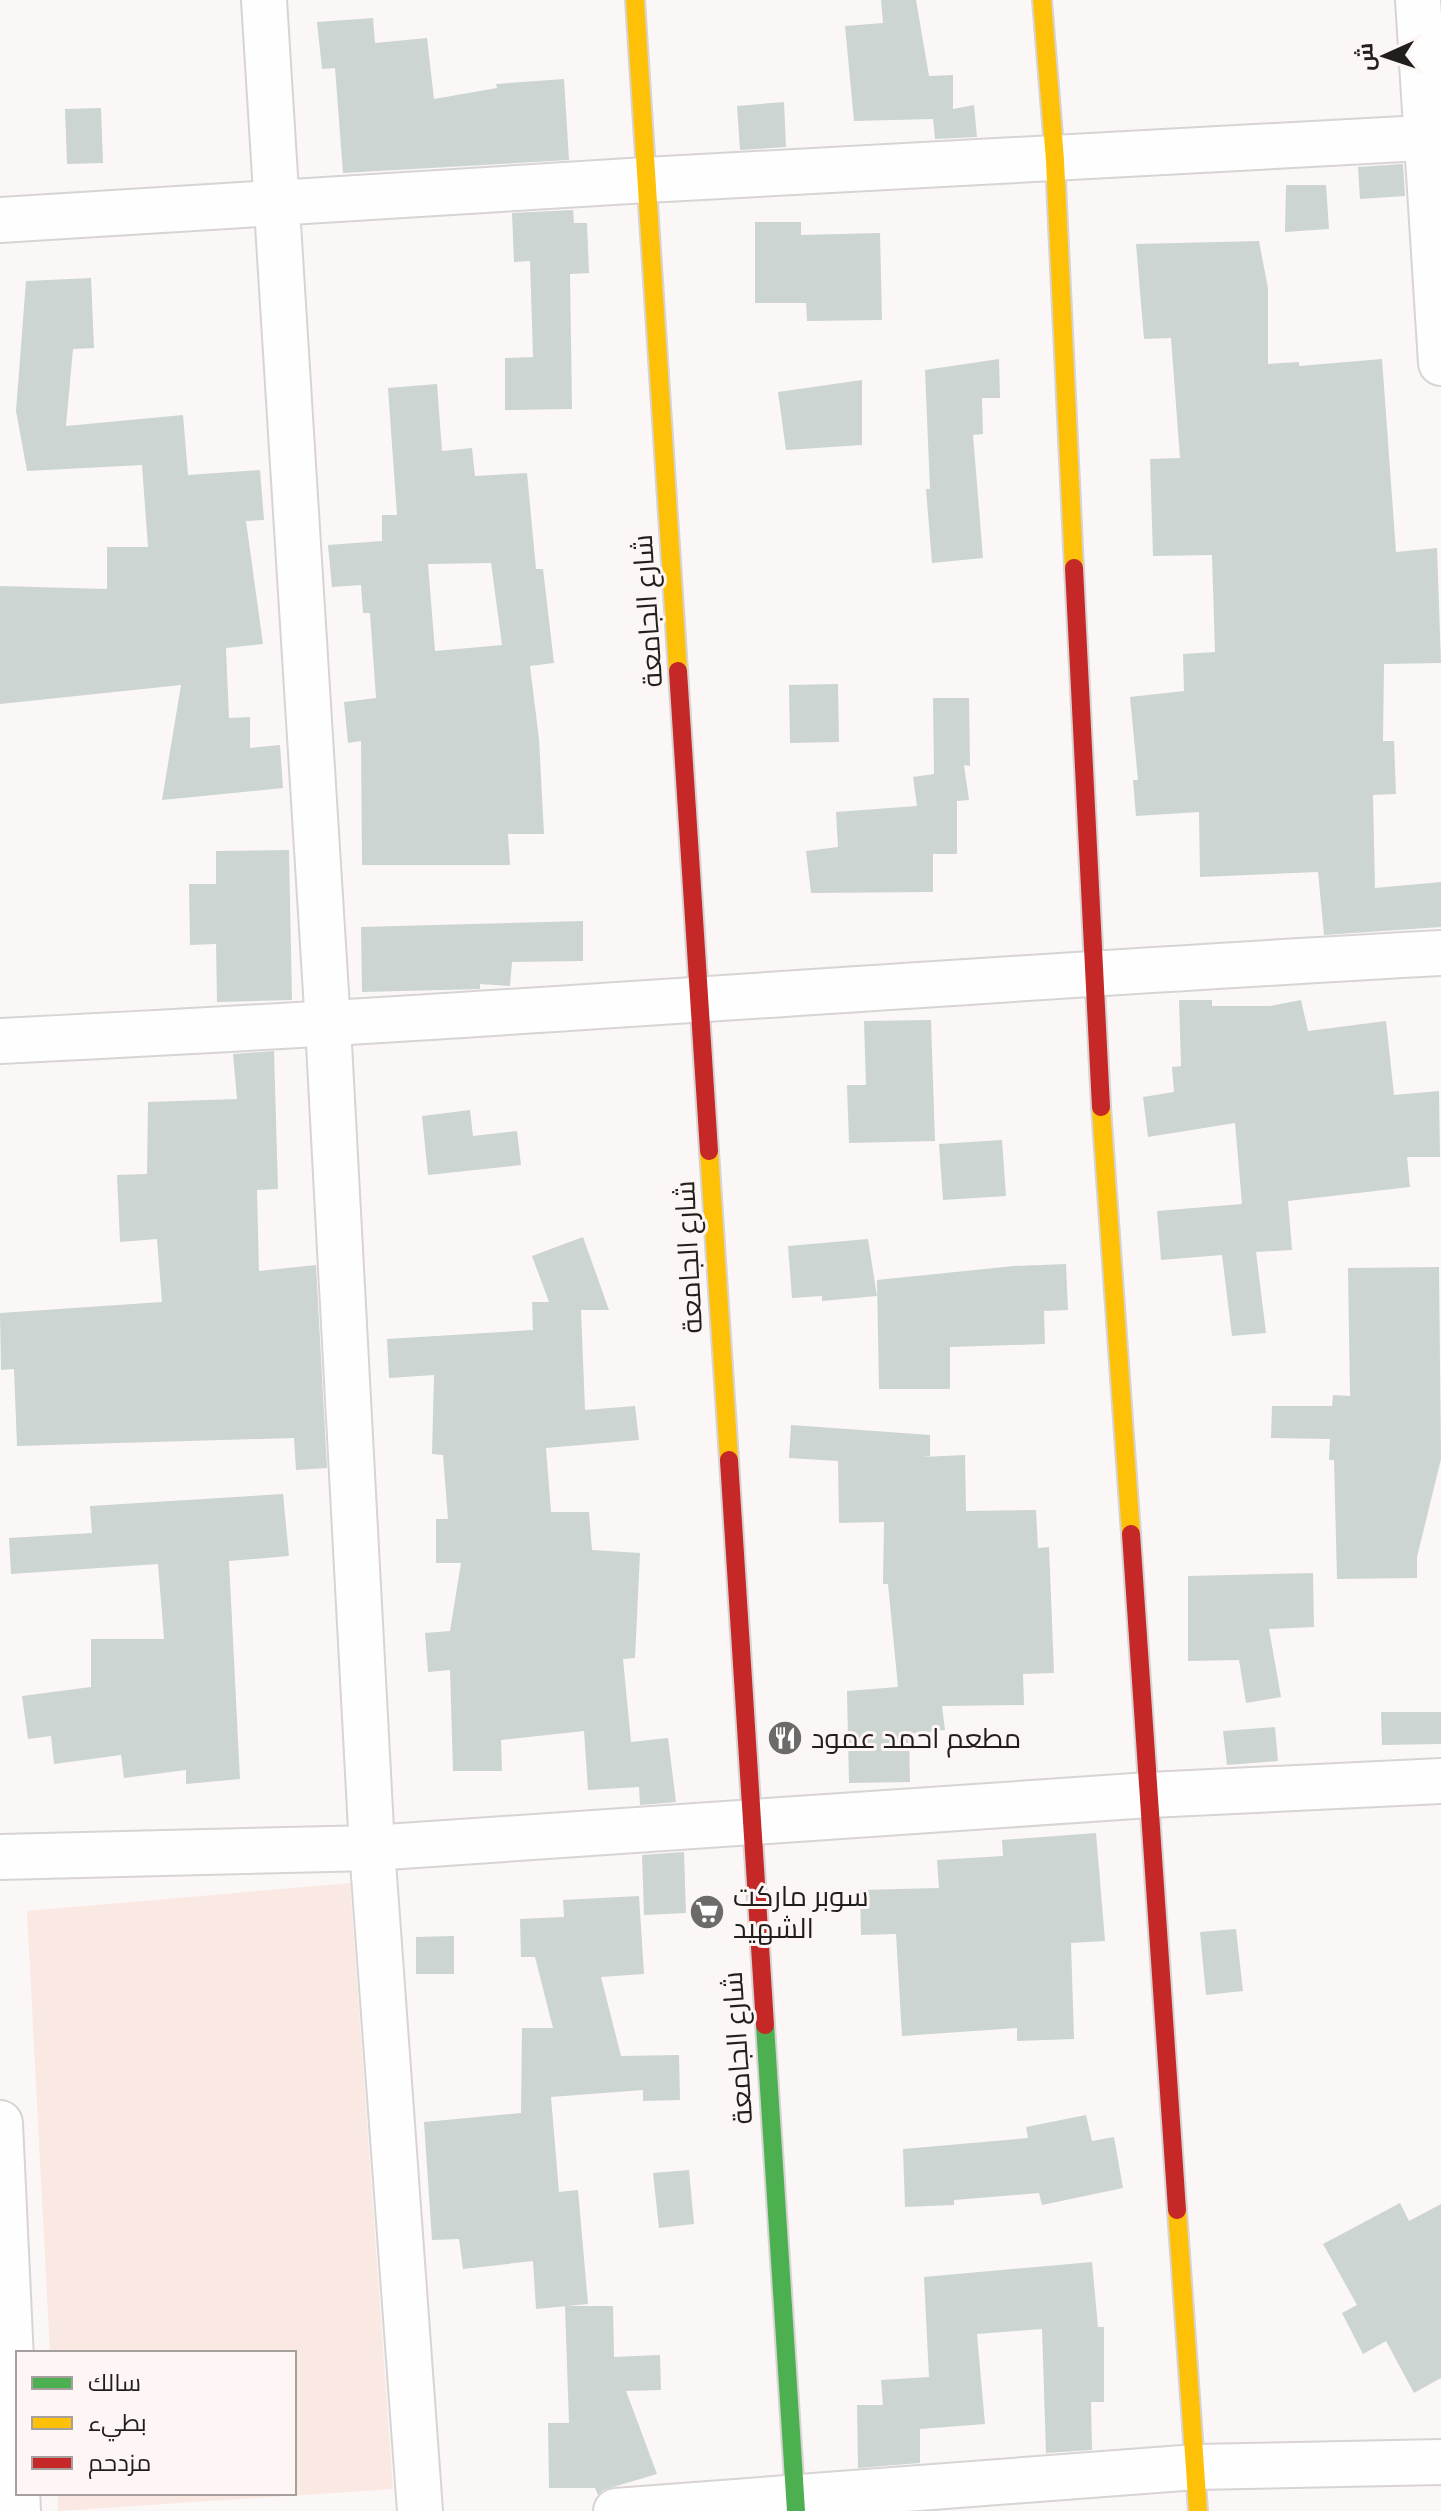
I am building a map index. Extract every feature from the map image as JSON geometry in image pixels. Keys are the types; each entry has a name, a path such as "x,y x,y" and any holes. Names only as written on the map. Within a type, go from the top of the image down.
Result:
{"street":[{"path":"264,0 328,1025 372,1848 420,2511"},
{"name":"شارع الجامعة","path":"635,0 701,998 749,1824 796,2504"},
{"path":"1042,0 1055,160 1092,972 1198,2511"},
{"path":"1418,0 1434,138 1441,363"},
{"path":"0,220 646,180 1434,138"},
{"path":"0,1041 328,1025 1092,972 1441,953"},
{"path":"0,1857 372,1848 1149,1795 1441,1781"},
{"path":"0,2123 16,2468"},
{"path":"616,2511 796,2504 1196,2467 1441,2462"}],"shaded area":[{"path":"350,1883 393,2489 58,2511 58,2495 296,2495 296,2351 50,2351 27,1911"}],"building":[{"path":"881,0 916,0 929,76 953,75 953,109 974,105 977,137 935,139 933,119 854,121 845,26 883,23"},
{"path":"373,18 375,43 427,38 434,99 497,88 496,84 564,79 569,160 343,173 335,68 322,69 317,22"},
{"path":"784,102 786,147 740,150 737,106"},
{"path":"101,108 103,163 67,164 65,109"},
{"path":"1403,164 1405,196 1360,199 1358,167"},
{"path":"1286,185 1326,185 1329,229 1285,232"},
{"path":"573,210 574,223 587,223 589,273 570,274 572,409 505,410 505,358 533,357 530,261 514,262 512,213"},
{"path":"755,222 801,222 801,235 880,233 882,320 807,321 806,303 755,303"},
{"path":"1259,241 1268,288 1268,364 1299,362 1299,366 1382,359 1396,552 1437,548 1441,663 1384,664 1383,741 1394,741 1396,794 1373,795 1375,888 1441,882 1441,927 1324,935 1318,872 1200,877 1199,812 1136,816 1133,780 1138,780 1130,697 1184,691 1183,654 1215,652 1212,555 1153,556 1150,459 1180,458 1171,338 1144,339 1136,244"},
{"path":"91,278 94,348 73,349 66,426 183,415 188,475 260,470 264,520 246,521 263,644 226,648 229,718 250,717 250,748 280,745 283,788 162,800 181,685 0,704 0,586 107,589 107,547 148,547 142,465 27,471 16,411 26,281"},
{"path":"999,359 1000,398 982,398 983,434 973,435 983,558 932,563 926,489 930,489 925,370"},
{"path":"862,380 862,445 786,450 778,392"},
{"path":"437,384 442,451 472,448 475,476 527,473 536,569 543,569 554,663 530,666 539,739 544,834 508,834 510,865 362,865 361,741 348,743 344,702 376,698 370,613 363,613 361,585 332,587 328,545 382,541 382,515 397,515 388,388","holes":["491,563 502,645 435,651 428,564"]},
{"path":"838,684 839,742 790,743 789,685"},
{"path":"933,698 969,698 970,766 964,765 969,800 957,801 957,854 933,854 933,892 811,893 806,851 838,847 836,812 917,806 913,777 934,774"},
{"path":"289,850 292,1000 217,1002 216,944 190,945 189,884 216,884 216,851"},
{"path":"583,921 583,961 512,962 510,986 480,984 480,989 362,992 361,927"},
{"path":"1179,1000 1212,1000 1212,1006 1270,1006 1301,1000 1308,1031 1386,1021 1394,1095 1439,1091 1440,1157 1407,1157 1410,1187 1288,1201 1292,1250 1256,1252 1266,1333 1232,1336 1222,1255 1161,1260 1157,1211 1242,1204 1235,1123 1148,1137 1143,1097 1174,1092 1172,1067 1181,1066"},
{"path":"931,1020 935,1141 849,1143 847,1085 866,1085 864,1021"},
{"path":"274,1051 278,1189 257,1190 259,1271 316,1265 327,1468 296,1470 294,1438 17,1446 14,1369 1,1370 0,1313 162,1302 157,1239 120,1242 117,1175 147,1174 148,1102 237,1099 233,1054"},
{"path":"470,1110 473,1136 517,1131 521,1165 428,1175 422,1116"},
{"path":"1002,1140 1006,1196 943,1200 939,1144"},
{"path":"583,1237 609,1310 581,1310 585,1410 635,1406 639,1440 546,1448 551,1512 589,1512 592,1550 640,1553 635,1658 623,1659 631,1742 668,1738 676,1802 640,1805 639,1787 588,1790 584,1731 501,1740 502,1771 453,1771 450,1670 428,1672 425,1633 450,1631 461,1563 436,1563 436,1519 448,1519 443,1455 432,1454 434,1375 389,1378 387,1339 533,1330 532,1302 549,1302 532,1256"},
{"path":"868,1239 877,1296 822,1301 822,1296 792,1298 788,1246"},
{"path":"1066,1264 1068,1310 1044,1311 1045,1344 950,1347 950,1389 879,1389 877,1280"},
{"path":"1439,1267 1441,1459 1417,1557 1417,1578 1337,1579 1334,1460 1329,1460 1330,1439 1271,1438 1272,1406 1332,1406 1333,1395 1350,1396 1348,1268"},
{"path":"791,1425 930,1435 930,1456 922,1457 965,1455 966,1511 1036,1510 1038,1548 1049,1547 1054,1673 1023,1674 1024,1705 942,1706 945,1730 909,1734 910,1782 849,1783 847,1691 898,1687 888,1584 883,1584 884,1522 839,1523 838,1461 789,1458"},
{"path":"283,1494 289,1556 229,1561 240,1779 186,1784 186,1770 124,1778 121,1755 54,1764 51,1736 28,1739 22,1696 91,1687 91,1639 164,1639 158,1564 11,1574 9,1538 92,1533 90,1506"},
{"path":"1313,1573 1314,1627 1269,1629 1281,1697 1246,1703 1239,1660 1188,1661 1188,1576"},
{"path":"1381,1712 1441,1712 1441,1744 1382,1745"},
{"path":"1275,1727 1278,1761 1227,1765 1223,1731"},
{"path":"1096,1833 1105,1941 1071,1943 1074,2039 1017,2041 1017,2028 902,2036 896,1934 861,1935 860,1890 939,1888 937,1860 1003,1856 1002,1840"},
{"path":"684,1852 686,1913 644,1915 642,1855"},
{"path":"639,1896 644,1974 601,1977 621,2056 679,2055 680,2100 643,2101 643,2090 551,2097 559,2192 578,2190 588,2304 536,2309 533,2261 463,2269 459,2239 432,2240 424,2122 521,2113 522,2028 553,2028 535,1957 521,1957 520,1919 564,1917 563,1900"},
{"path":"1236,1929 1243,1991 1206,1995 1200,1932"},
{"path":"454,1936 454,1974 416,1974 416,1937"},
{"path":"1086,2115 1092,2141 1114,2137 1123,2188 1042,2205 1039,2193 954,2200 954,2205 905,2207 903,2149 1028,2138 1026,2127"},
{"path":"689,2170 694,2224 659,2228 653,2173"},
{"path":"1400,2203 1409,2221 1441,2204 1441,2378 1414,2393 1386,2341 1363,2354 1342,2313 1357,2305 1323,2244"},
{"path":"1092,2262 1098,2327 1104,2327 1104,2402 1091,2402 1092,2450 1046,2453 1042,2329 977,2334 985,2424 920,2429 920,2463 858,2468 857,2405 883,2405 881,2380 929,2377 924,2277"},
{"path":"565,2306 613,2306 614,2357 660,2355 661,2390 626,2391 657,2474 603,2490 598,2495 595,2488 549,2488 548,2423 569,2423"}],"traffic: fast":[{"path":"765,2025 796,2511"}],"traffic: slow":[{"path":"635,0 678,671"},
{"path":"1042,0 1055,160 1074,568"},
{"path":"1101,1107 1131,1534"},
{"path":"709,1151 729,1460"},
{"path":"1177,2210 1198,2511"}],"traffic: jam":[{"path":"1074,568 1101,1107"},
{"path":"678,671 709,1151"},
{"path":"729,1460 765,2025"},
{"path":"1131,1534 1177,2210"}],"place":[{"name":"مطعم احمد عمود","path":"785,1738"},
{"name":"سوبر ماركت الشهيد","path":"707,1912"}]}
